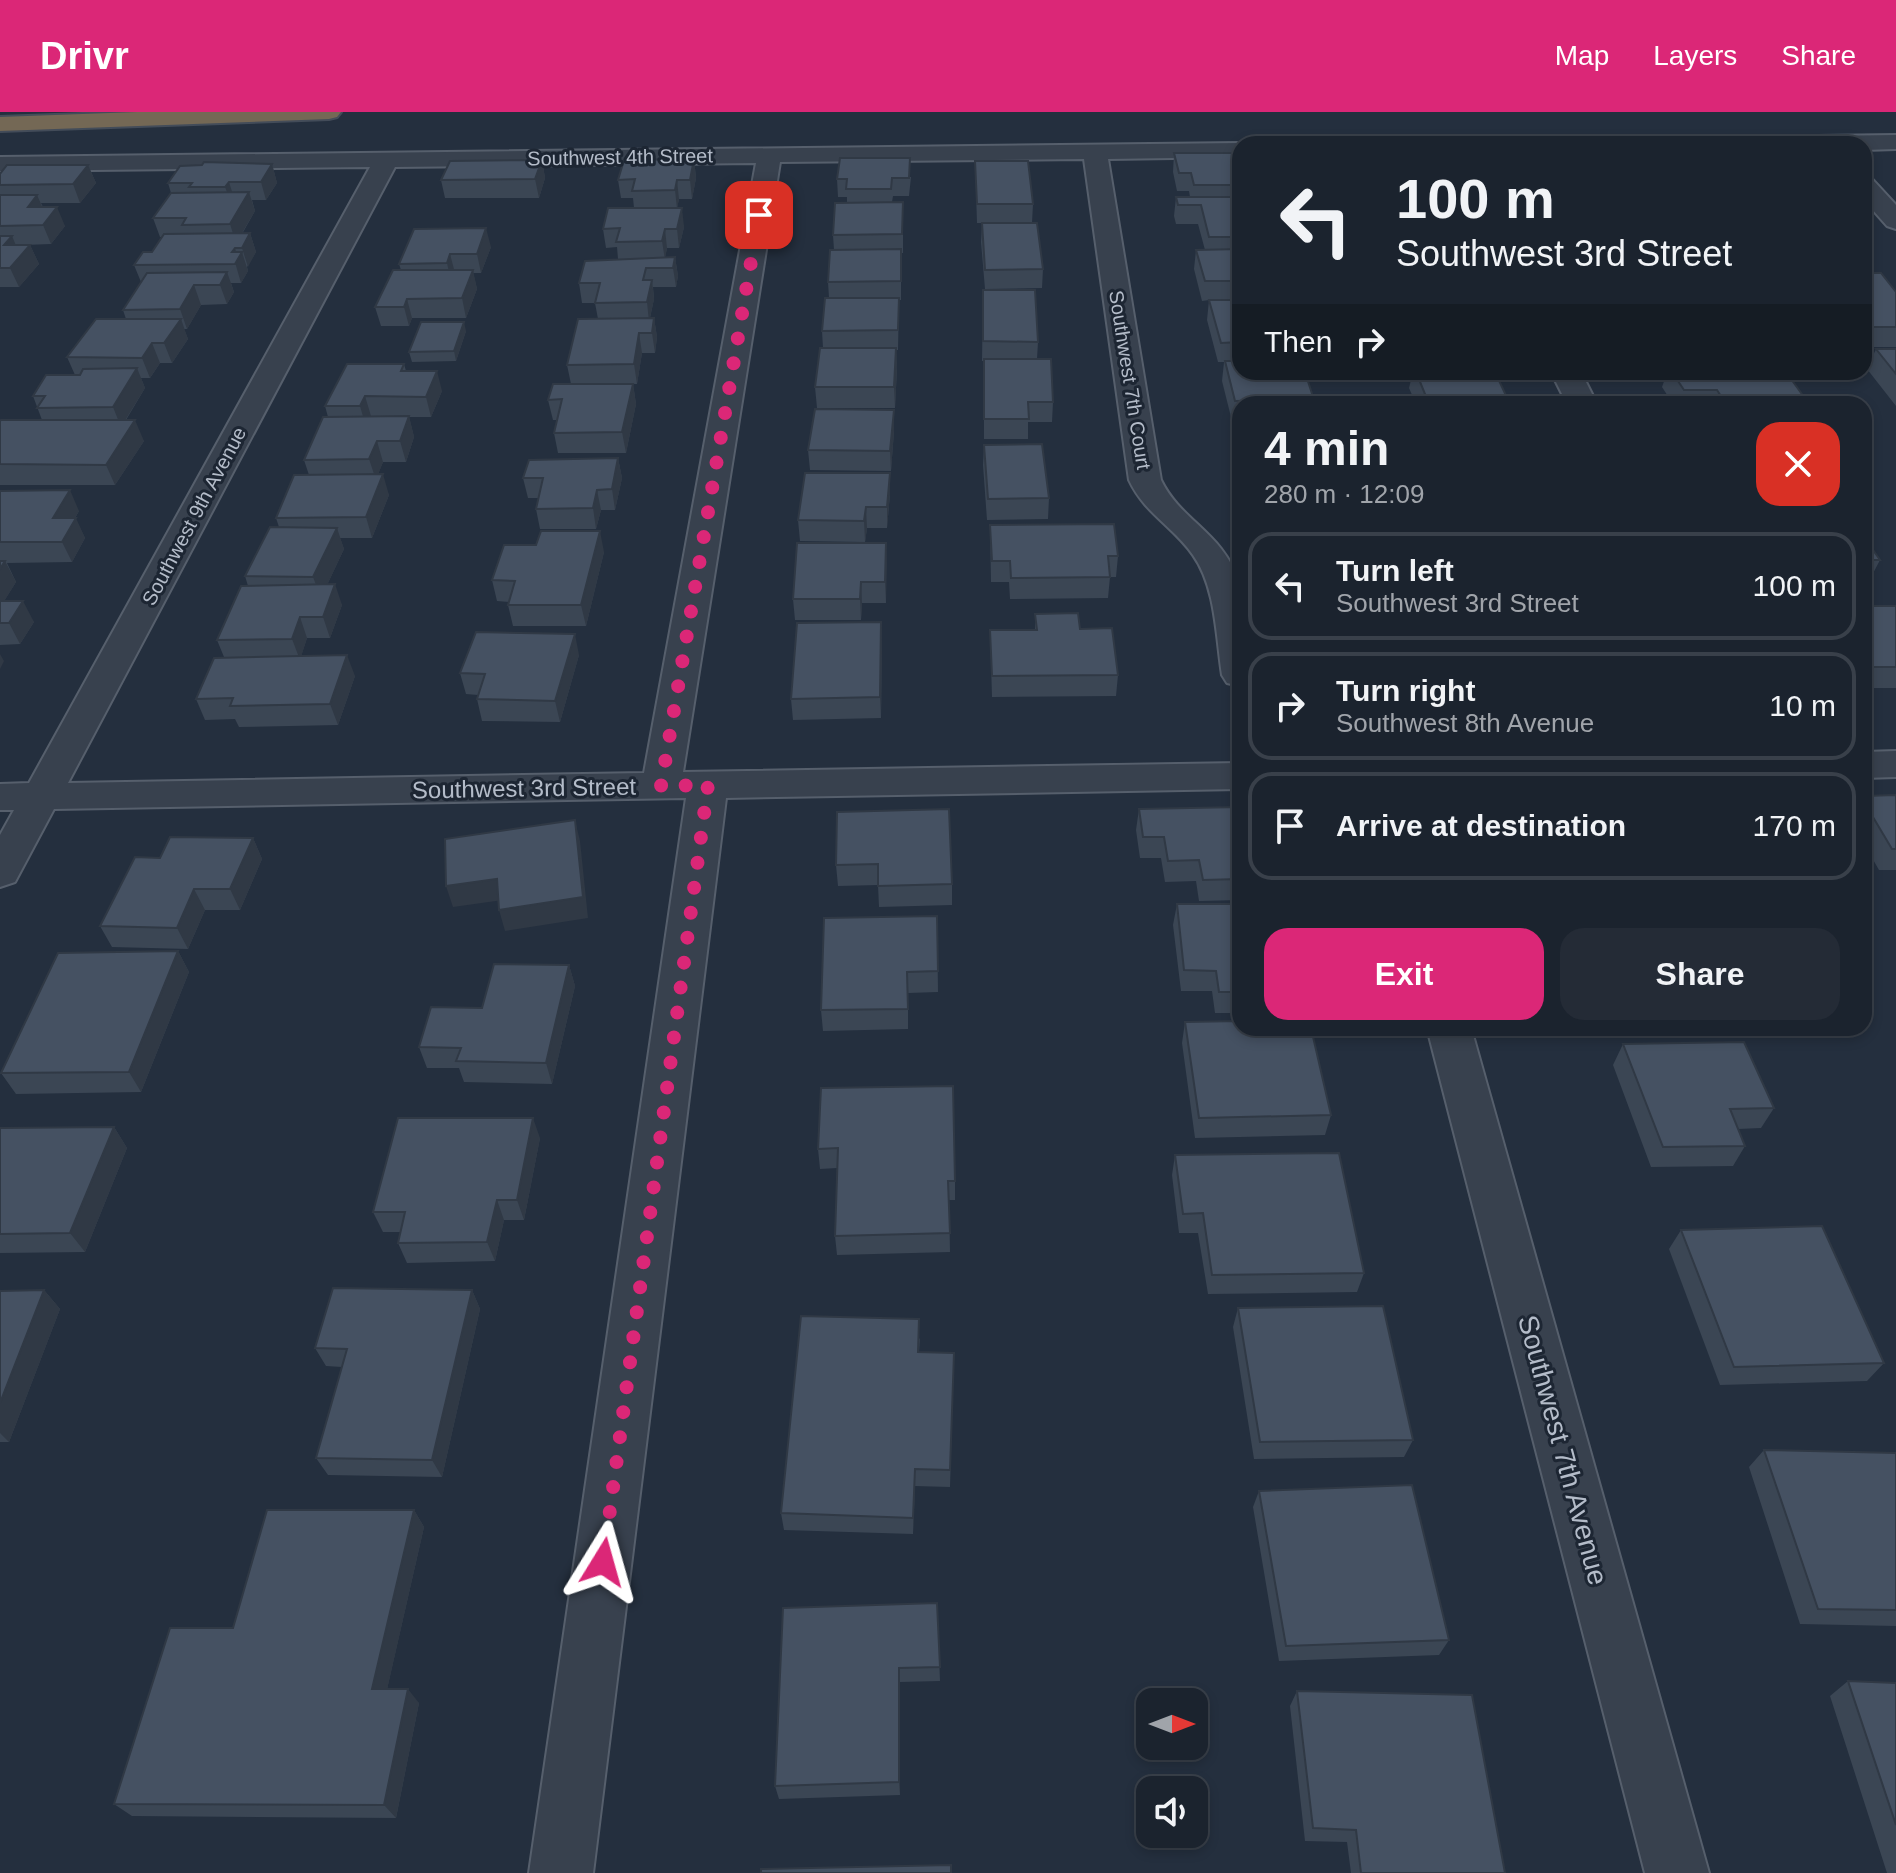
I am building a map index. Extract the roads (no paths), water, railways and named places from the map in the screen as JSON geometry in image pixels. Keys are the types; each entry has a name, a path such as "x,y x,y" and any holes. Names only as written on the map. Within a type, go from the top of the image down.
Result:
{"highway":[{"path":"0,124 329,112"}],"street":[{"path":"1872,142 1896,142"},
{"name":"Southwest 4th Street","path":"0,164 1232,150"},
{"name":"Southwest 7th Court","path":"1095,151 1145,480 1152,498 1207,550 1221,578 1232,634"},
{"path":"561,1873 685,785 769,155"},
{"name":"Southwest 9th Avenue","path":"0,872 387,159"},
{"path":"1872,194 1896,221"},
{"path":"1872,765 1896,764"},
{"name":"Southwest 3rd Street","path":"0,797 1232,776"},
{"name":"Southwest 7th Avenue","path":"1451,1036 1677,1873"}]}
